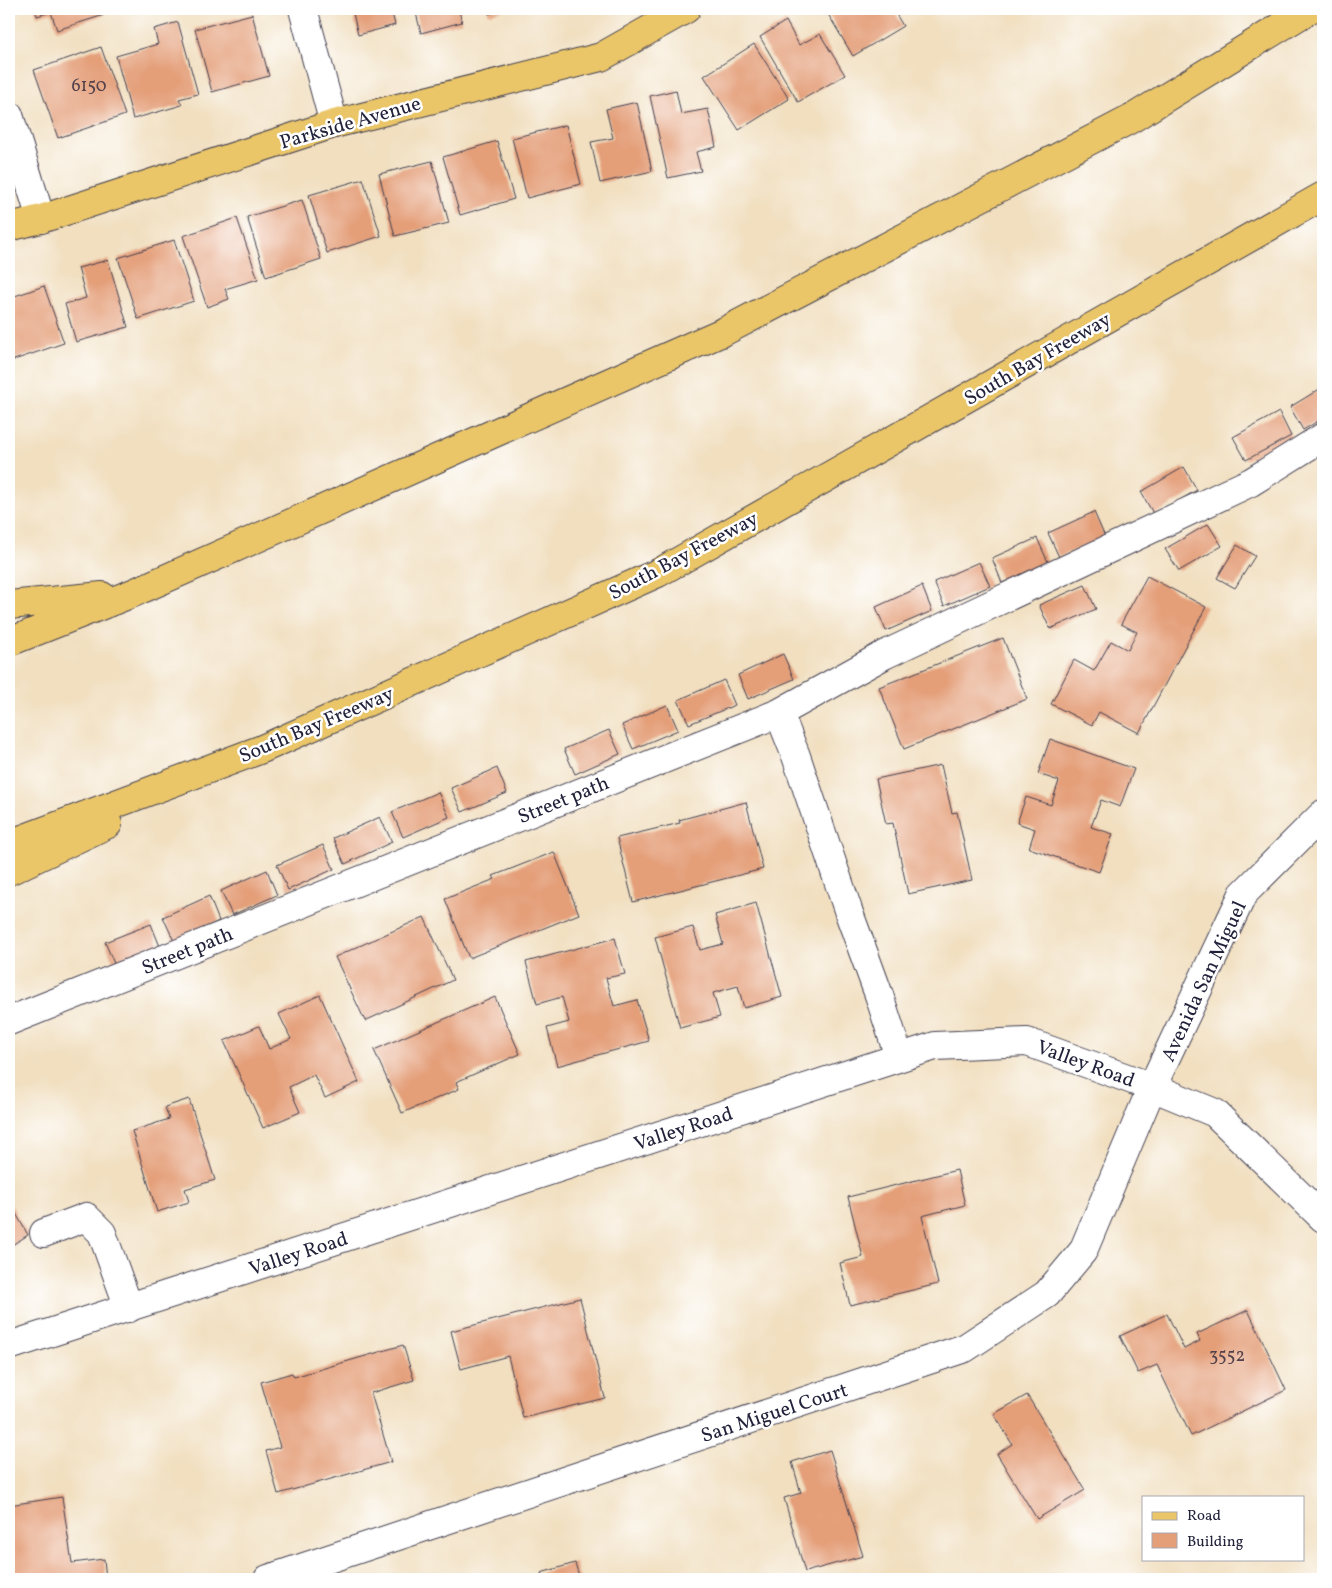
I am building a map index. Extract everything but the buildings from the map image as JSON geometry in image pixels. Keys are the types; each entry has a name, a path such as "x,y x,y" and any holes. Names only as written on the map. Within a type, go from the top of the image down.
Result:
{"main road":[{"name":"Parkside Avenue","path":"9,227 41,219 334,124 601,57 685,9"},
{"path":"9,642 133,593 725,332 1131,119 1310,9"},
{"name":"South Bay Freeway","path":"9,844 262,749 658,573 1323,196"},
{"path":"9,605 133,593"},
{"path":"9,871 262,749"}],"street":[{"path":"304,9 334,124"},
{"path":"9,115 41,219"},
{"name":"Street path","path":"9,1021 779,713 884,655 1252,482 1323,437"},
{"path":"779,713 796,756 899,1058"},
{"name":"Avenida San Miguel","path":"1152,1088 1243,894 1323,814"},
{"name":"Valley Road","path":"9,1346 935,1046 1027,1042 1215,1113 1323,1218"},
{"name":"San Miguel Court","path":"268,1579 965,1348 1047,1294 1083,1251 1152,1088"},
{"path":"44,1233 86,1217 102,1233 129,1308"}]}
